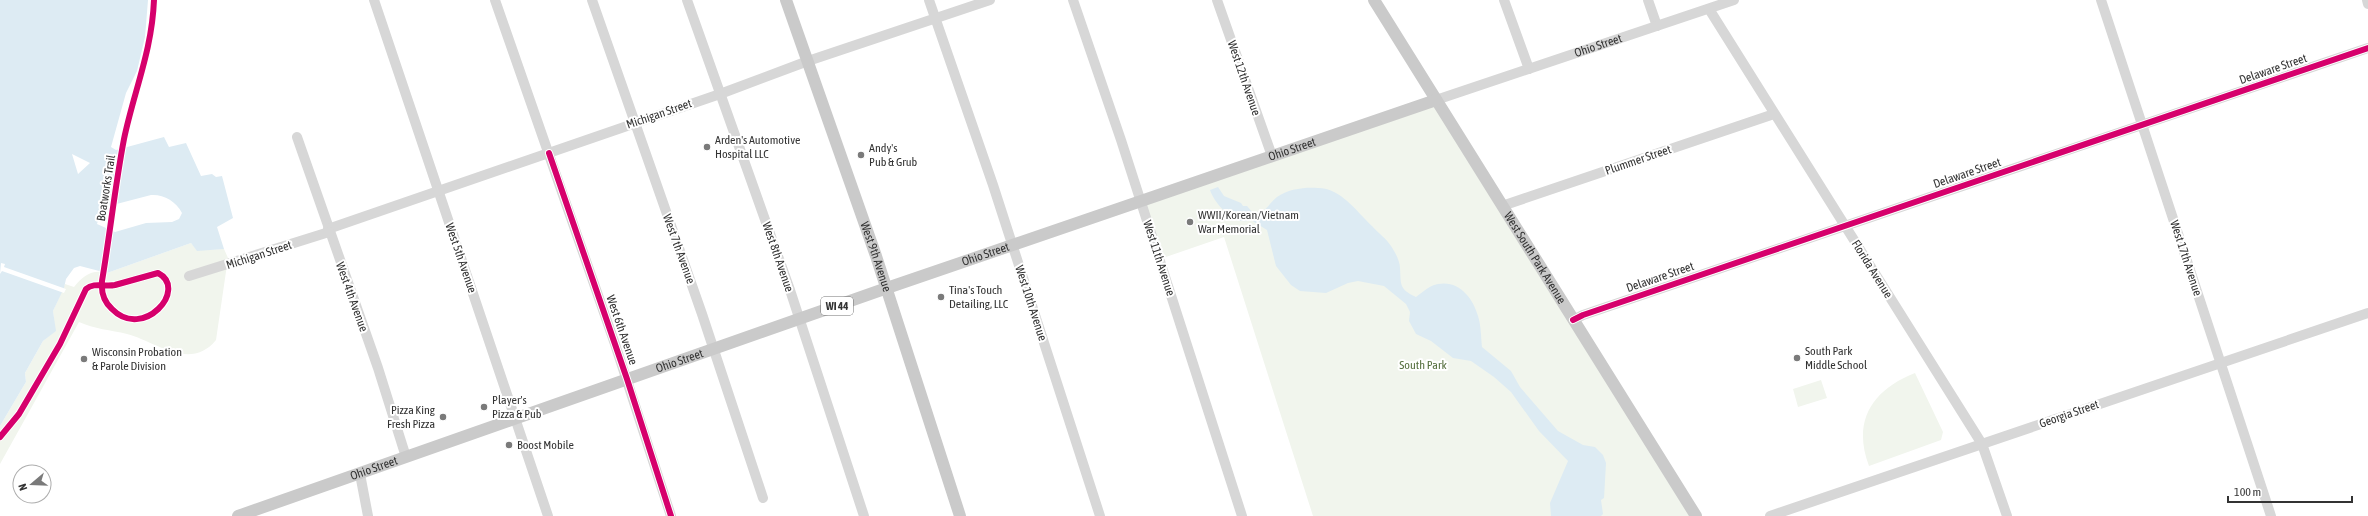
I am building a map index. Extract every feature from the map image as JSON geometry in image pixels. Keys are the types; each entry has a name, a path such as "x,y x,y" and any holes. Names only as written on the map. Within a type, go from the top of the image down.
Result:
{"main road":[{"name":"West 9th Avenue","path":"786,0 887,288 960,516"},
{"name":"West South Park Avenue","path":"1374,0 1696,516"},
{"name":"Ohio Street","path":"238,516 887,288 1436,100"}],"street":[{"name":"West 5th Avenue","path":"374,0 517,418 548,516"},
{"name":"West 6th Avenue","path":"496,0 627,379 671,516"},
{"name":"West 7th Avenue","path":"592,0 713,350 762,498"},
{"name":"West 8th Avenue","path":"688,0 800,319 864,516"},
{"name":"West 10th Avenue","path":"929,0 1013,245 1100,516"},
{"name":"Michigan Street","path":"189,276 328,231 438,190 720,94 808,61 935,17 990,0"},
{"name":"West 11th Avenue","path":"1073,0 1141,201 1242,516"},
{"name":"West 12th Avenue","path":"1217,0 1272,156"},
{"path":"1504,0 1529,69"},
{"path":"1648,0 1657,26"},
{"name":"Ohio Street","path":"1436,100 1734,0"},
{"name":"West 17th Avenue","path":"2101,0 2271,516"},
{"path":"2367,0 2368,4"},
{"name":"Florida Avenue","path":"1709,9 1982,444 2007,516"},
{"name":"Delaware Street","path":"1573,320 1582,315 2368,48"},
{"name":"Plummer Street","path":"1502,206 1774,114"},
{"name":"West 4th Avenue","path":"297,137 328,231 380,375 406,457"},
{"name":"Georgia Street","path":"1770,516 2368,313"},
{"path":"360,474 368,516"}],"green space":[{"name":"South Park","path":"1436,100 1696,516 1313,516 1224,237 1160,259 1141,201"},
{"path":"191,243 197,250 224,249 228,258 216,340 206,349 195,354 184,354 172,352 127,334 97,328 79,322 0,464 0,426 26,382 25,373 43,341 55,331 53,311 65,284 74,287 88,274 97,272 107,273"},
{"path":"1915,373 1943,432 1941,440 1869,466 1864,450 1863,435 1865,421 1870,409 1877,398 1887,388"},
{"path":"1821,380 1827,398 1798,407 1793,389"}],"shaded area":[{"path":"0,0 148,0 145,37 137,71 126,93 111,147 116,150 164,137 169,147 186,143 201,176 212,174 216,177 222,176 233,218 217,227 224,249 197,251 191,243 107,273 80,266 74,268 66,279 64,288 53,311 56,331 43,341 25,373 26,382 0,426","holes":["72,154 90,163 78,174","151,195 164,197 173,202 182,213 179,219 172,222 146,223 115,232 97,224 101,210 105,207"]},
{"path":"1218,187 1224,196 1241,203 1243,206 1247,206 1253,213 1261,212 1281,194 1291,190 1313,188 1326,189 1334,192 1348,202 1389,243 1400,265 1401,283 1406,291 1416,297 1432,286 1446,283 1459,288 1464,292 1469,297 1476,309 1482,347 1511,371 1520,387 1558,431 1583,445 1595,447 1603,455 1606,463 1604,498 1601,500 1603,514 1601,516 1551,516 1550,503 1568,461 1539,431 1511,392 1494,377 1471,361 1453,358 1431,341 1416,334 1409,321 1410,312 1406,304 1384,286 1358,281 1348,283 1326,293 1300,291 1291,285 1276,266 1267,230 1251,220 1238,220 1226,212 1216,201 1210,190"}],"pier":[{"path":"1,263 5,264 4,267 66,289 64,293 2,271 0,274"}],"cycle path":[{"name":"Boatworks Trail","path":"0,437 19,414 60,344 86,289 96,285 99,285 103,285 115,285 158,273 166,280 168,290 165,300 158,309 148,316 137,319 124,317 112,309 107,303 102,289 102,285 102,281 124,139 150,36 154,0"},
{"path":"1573,320 1583,315 2368,48"},
{"path":"549,153 627,379 671,516"}],"place":[{"name":"Arden's Automotive Hospital LLC","path":"707,147"},
{"name":"Andy's Pub & Grub","path":"861,155"},
{"name":"WWII/Korean/Vietnam War Memorial","path":"1190,222"},
{"name":"Tina's Touch Detailing, LLC","path":"941,297"},
{"name":"South Park Middle School","path":"1797,358"},
{"name":"Wisconsin Probation & Parole Division","path":"84,359"},
{"name":"Player's Pizza & Pub","path":"484,407"},
{"name":"Pizza King Fresh Pizza","path":"443,417"},
{"name":"Boost Mobile","path":"509,445"}]}
